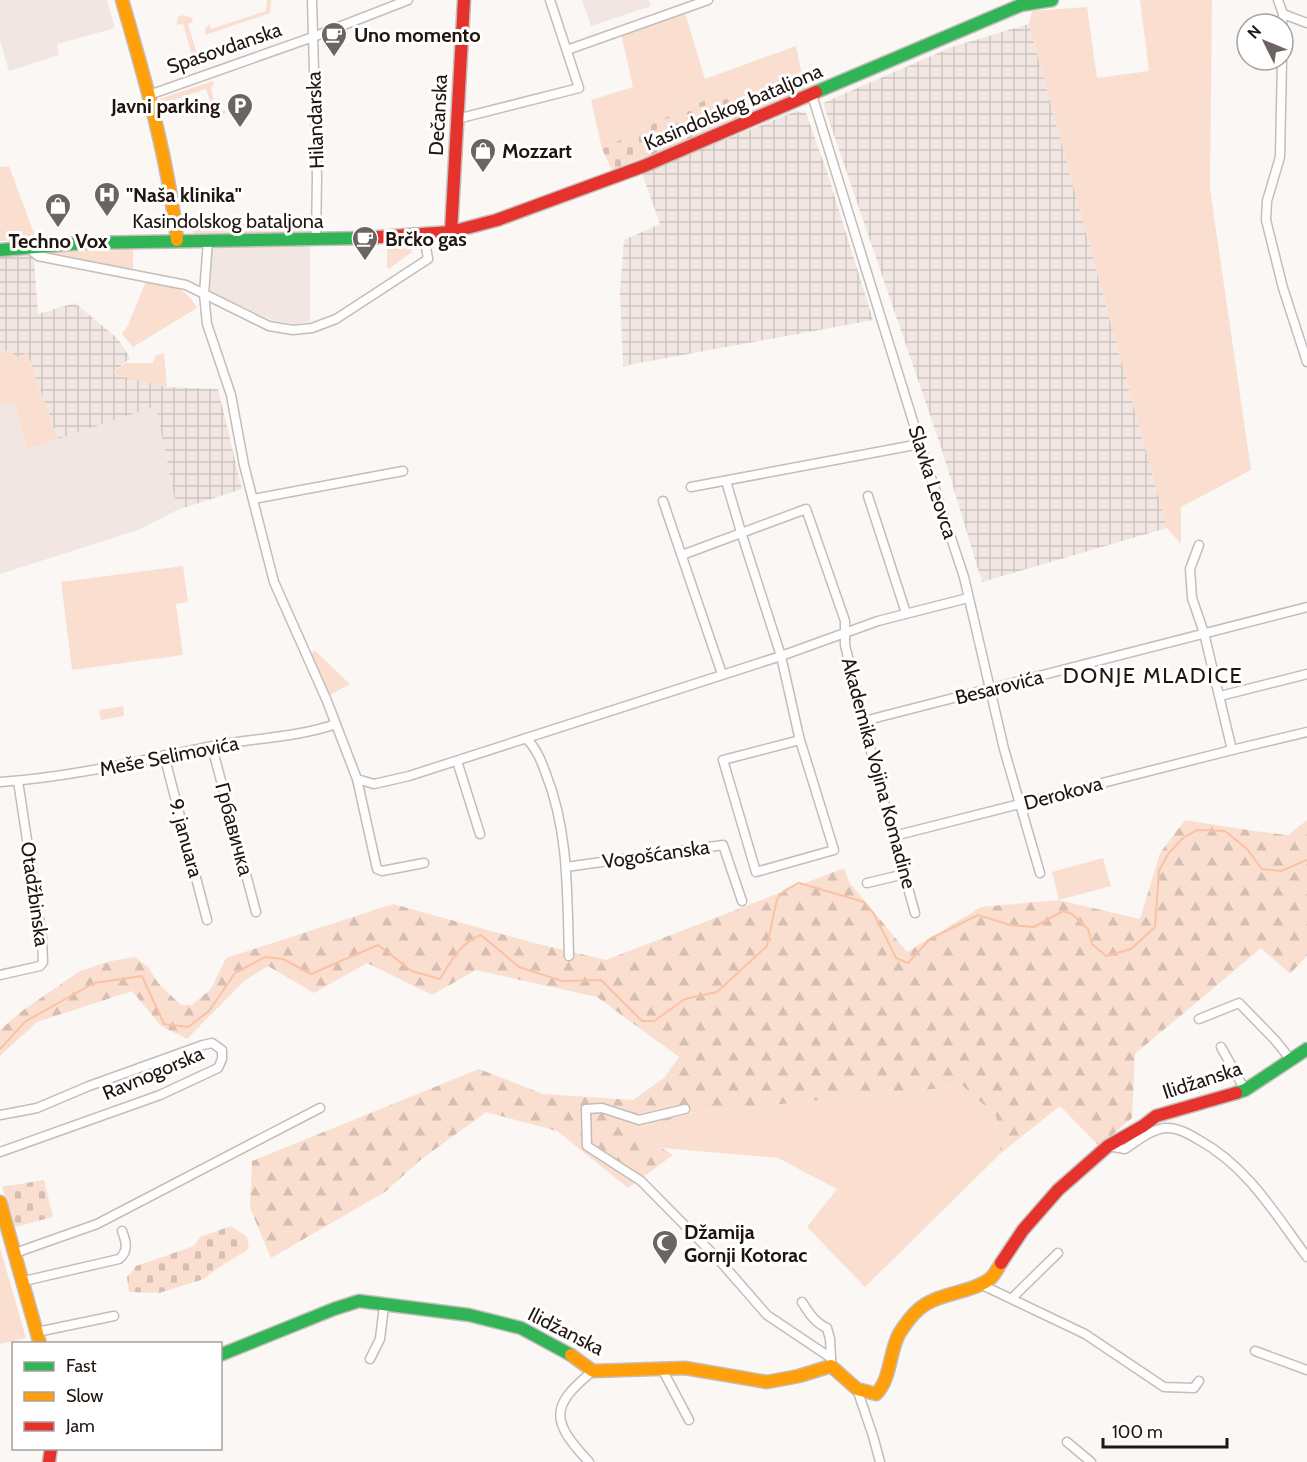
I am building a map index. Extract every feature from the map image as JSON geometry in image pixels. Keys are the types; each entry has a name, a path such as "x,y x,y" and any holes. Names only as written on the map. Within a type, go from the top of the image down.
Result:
{"street":[{"name":"Spasovdanska","path":"122,0 159,135 177,240"},
{"name":"Hilandarska","path":"312,0 317,177 316,240"},
{"name":"Spasovdanska","path":"149,95 313,37 408,0"},
{"name":"Dečanska","path":"451,232 464,0"},
{"path":"457,119 579,88 549,0"},
{"path":"567,50 708,0"},
{"name":"Kasindolskog bataljona","path":"0,250 32,246 177,240 316,240 424,236 451,232 497,220 644,166 1021,3 1052,0"},
{"path":"1282,72 1280,156 1267,201 1266,220 1283,288 1307,362"},
{"name":"Slavka Leovca","path":"812,95 920,444 964,577 1019,805 1040,873"},
{"path":"32,246 33,252 38,256 186,285 274,328 293,330 312,328 343,315 428,259 424,236"},
{"path":"208,240 204,294 207,324 231,395 244,465 274,582 336,724 357,779 377,869 382,871 424,863"},
{"path":"691,487 920,444"},
{"path":"253,499 403,471"},
{"path":"726,481 782,656 800,740 834,850 756,872 723,760 800,740"},
{"path":"868,496 906,613"},
{"path":"663,501 722,674"},
{"name":"Akademika Vojina Komadine","path":"682,555 806,509 845,621 844,634 878,780 915,913"},
{"path":"1199,545 1190,569 1192,598 1204,633 1232,750"},
{"name":"Akademika Vojina Komadine","path":"526,738 782,656 906,613 968,598"},
{"name":"Besarovića","path":"864,721 1307,607"},
{"path":"1220,696 1307,674"},
{"name":"Meše Selimovića","path":"0,782 58,777 164,755 307,733 336,724"},
{"name":"Derokova","path":"894,836 1307,732"},
{"path":"357,779 374,784 383,782 526,738 537,751 551,786 564,841 569,956"},
{"name":"Грбавичка","path":"212,747 256,912"},
{"name":"9. januara","path":"164,755 207,920"},
{"path":"457,761 480,834"},
{"name":"Otadžbinska","path":"0,975 40,966 43,962 42,938 18,781"},
{"name":"Vogošćanska","path":"566,867 723,845 742,901"},
{"path":"867,883 905,874"},
{"path":"1199,1019 1239,1003 1259,1022 1291,1060"},
{"name":"Ravnogorska","path":"0,1115 37,1108 89,1086 203,1044 212,1043 222,1050 222,1059 218,1068 160,1095 0,1152"},
{"path":"1221,1047 1245,1090"},
{"name":"Ilidžanska","path":"857,1389 878,1393 888,1371 899,1335 918,1310 935,1298 980,1284 992,1277 1023,1230 1058,1190 1108,1146 1156,1116 1245,1090 1307,1049"},
{"path":"15,1252 97,1224 320,1108"},
{"path":"685,1109 639,1120 602,1108 586,1109 587,1146 641,1181 719,1260 767,1316 831,1362 857,1389 880,1462"},
{"name":"Ilidžanska","path":"1108,1146 1125,1149 1164,1128 1188,1134 1220,1153 1248,1178 1264,1195 1305,1255"},
{"path":"0,1202 24,1281 38,1338 114,1316"},
{"path":"24,1281 119,1259 127,1243 122,1231"},
{"path":"1012,1298 1058,1253"},
{"path":"980,1284 1085,1334 1164,1387 1194,1388 1199,1381"},
{"name":"Ilidžanska","path":"222,1354 346,1304 359,1301 384,1306 469,1315 520,1328 569,1354 593,1371 685,1368 767,1382 799,1376 831,1362"},
{"path":"802,1302 812,1317 827,1328 831,1362"},
{"path":"370,1359 380,1339 384,1306"},
{"path":"1255,1351 1307,1370"},
{"path":"661,1367 689,1420"},
{"path":"589,1462 569,1440 560,1418 563,1403 568,1395 593,1371"},
{"path":"1067,1443 1092,1462"}],"shaded area":[{"path":"0,0 107,0 115,28 57,44 59,55 9,71 0,40"},
{"path":"582,0 649,0 651,6 591,26"},
{"path":"1029,24 1167,528 982,582 941,447 823,103 952,47"},
{"path":"796,111 806,113 827,172 873,320 623,366 620,291 624,240 660,224 642,173"},
{"path":"217,245 310,246 310,321 295,324 272,320 208,292 212,252"},
{"path":"29,252 34,260 38,314 75,303 118,339 130,358 114,372 167,387 218,389 242,489 177,510 156,406 58,439 27,353 15,359 11,349 0,353 0,256"},
{"path":"14,401 28,449 156,406 177,510 138,530 0,574 0,407"}],"green space":[{"path":"267,0 271,0 270,13 205,35 205,29 209,24 211,29 266,11"},
{"path":"1140,0 1212,0 1210,189 1251,470 1181,507 1181,544 1167,528 1029,24 1032,11 1087,7 1097,78 1149,71"},
{"path":"685,13 705,79 796,46 805,90 738,121 726,92 679,111 602,149 591,100 633,87 620,29"},
{"path":"183,15 192,18 193,22 188,24 197,54 192,56 183,24 176,25 178,17"},
{"path":"213,81 211,88 217,112 225,110 221,119 217,121 206,89 161,104 159,99"},
{"path":"726,92 738,121 612,170 602,149 679,111"},
{"path":"9,166 36,239 0,241 0,167"},
{"path":"188,215 212,217 213,224 313,222 310,232 300,236 194,235"},
{"path":"412,246 412,252 387,268 387,248"},
{"path":"133,250 133,269 47,255 45,252"},
{"path":"146,281 181,290 187,294 197,308 133,347 122,334"},
{"path":"11,349 15,359 27,353 58,439 28,449 14,402 0,407 0,353"},
{"path":"164,353 167,387 113,373 125,363 153,363 155,356"},
{"path":"183,566 188,602 176,604 183,655 72,670 61,582"},
{"path":"314,650 350,684 330,695 311,655"},
{"path":"123,706 124,716 101,720 99,710"},
{"path":"1185,820 1288,835 1307,820 1307,956 1290,974 1261,948 1135,1054 1132,1118 1099,1146 1060,1106 1001,1153 996,1116 963,1086 692,1113 634,1130 673,1155 628,1188 557,1131 486,1112 419,1161 385,1192 271,1258 250,1208 252,1161 479,1069 543,1094 633,1100 664,1078 679,1057 597,997 476,970 432,995 367,963 314,993 268,966 244,981 187,1039 161,1026 132,991 37,1022 0,1056 0,1030 22,1011 80,971 111,961 135,957 148,967 158,983 181,1005 192,1005 211,989 226,958 393,904 534,943 606,960 844,868 849,882 907,952 981,907 1058,900 1140,919 1160,853"},
{"path":"1103,858 1111,886 1059,900 1052,872"},
{"path":"963,1086 996,1116 1001,1153 865,1287 807,1227 837,1189 778,1158 662,1148 633,1130 692,1113"},
{"path":"44,1180 53,1217 15,1227 2,1187"},
{"path":"231,1226 247,1237 249,1249 204,1279 159,1293 129,1292 127,1277 136,1266 194,1246 200,1237"},
{"path":"0,1248 26,1338 0,1344"}],"waterway":[{"path":"0,1049 26,1021 94,983 142,976 164,1024 188,1027 209,1011 235,973 265,957 283,959 311,974 378,945 412,971 440,979 462,948 481,935 519,967 562,981 601,980 642,1021 654,1021 685,999 717,992 767,946 777,899 784,891 799,883 864,902 874,914 896,958 908,963 930,939 978,915 1010,925 1034,927 1063,911 1072,914 1088,929 1092,944 1106,956 1131,949 1155,927 1159,871 1168,854 1183,838 1197,830 1225,831 1247,849 1262,869 1281,871 1307,860"}],"traffic: fast":[{"path":"816,92 1021,5 1052,0"},
{"path":"0,250 84,243 365,238"},
{"path":"1236,1093 1245,1090 1307,1049"},
{"path":"222,1354 359,1301 469,1315 521,1328 571,1355"}],"traffic: slow":[{"path":"122,0 162,149 177,240"},
{"path":"0,1202 39,1342"},
{"path":"571,1355 593,1371 685,1368 767,1382 799,1376 831,1366 857,1389 876,1394 885,1381 899,1334 916,1311 937,1299 983,1283 992,1276 1001,1263"}],"traffic: jam":[{"path":"451,232 464,0"},
{"path":"365,238 451,232 497,220 644,166 816,92"},
{"path":"1001,1263 1023,1230 1058,1190 1108,1146 1156,1116 1236,1093"},
{"path":"49,1462 51,1450"}],"place":[{"name":"Uno momento","path":"334,58"},
{"name":"Javni parking","path":"240,129"},
{"name":"Mozzart","path":"483,174"},
{"name":"\"Naša klinika\"","path":"107,218"},
{"name":"Techno Vox","path":"58,229"},
{"name":"Brčko gas","path":"365,262"},
{"name":"Džamija Gornji Kotorac","path":"665,1266"}],"district":[{"name":"DONJE MLADICE","path":"1153,675"}]}
